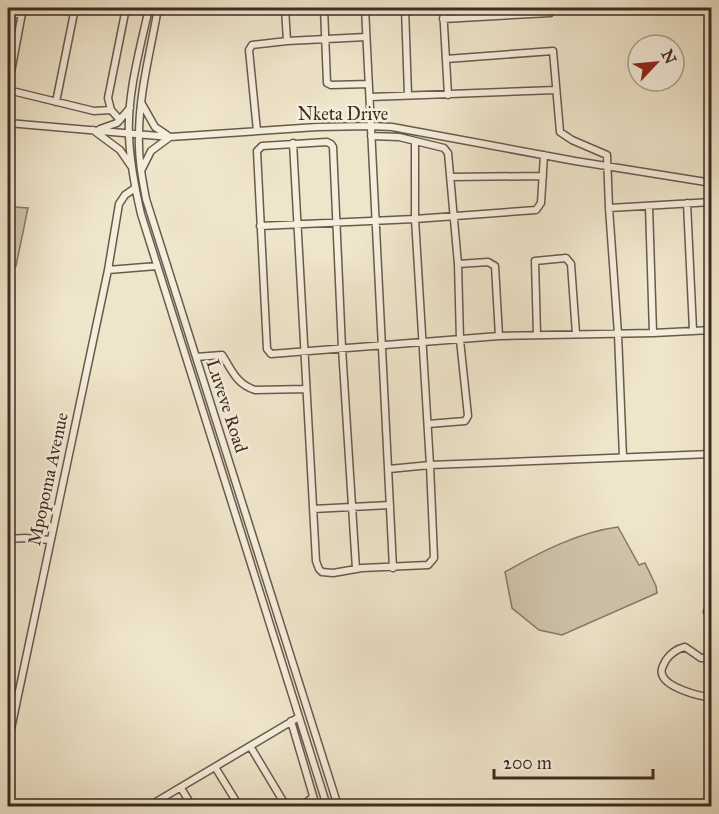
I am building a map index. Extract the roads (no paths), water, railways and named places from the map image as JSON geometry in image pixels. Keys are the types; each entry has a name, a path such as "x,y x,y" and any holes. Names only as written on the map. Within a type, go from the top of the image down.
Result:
{"street":[{"path":"56,102 75,8"},
{"path":"120,120 111,110 109,93 126,8"},
{"name":"Luveve Road","path":"148,8 130,108 131,167 135,188 157,266 327,807"},
{"name":"Luveve Road","path":"158,8 141,103 139,135 141,173 154,226 338,807"},
{"path":"285,8 287,41"},
{"path":"324,8 327,83 331,85 369,84"},
{"path":"365,8 393,568"},
{"path":"405,8 408,95"},
{"path":"443,8 448,95"},
{"path":"443,19 550,13 552,8"},
{"path":"8,12 23,11 8,89 94,111 111,110"},
{"path":"256,131 250,46 287,41 366,37"},
{"path":"446,59 552,50 555,53 560,132 572,140 607,155 623,457"},
{"path":"370,97 556,90"},
{"path":"141,103 155,127 170,136 148,155 141,173"},
{"path":"93,130 111,126 120,120 130,108"},
{"name":"Nketa Drive","path":"8,123 170,136 371,126 392,127 711,183"},
{"path":"93,130 120,150 131,167"},
{"path":"371,136 399,137 446,149 451,177 458,264 460,340 468,419 428,424"},
{"path":"356,569 351,508 342,348 336,222 331,144 327,142 262,146 257,151 268,352 275,354 342,348 460,340 499,336 711,330"},
{"path":"293,143 316,561 322,572 333,573 356,569 428,565 434,558 415,219 414,142"},
{"path":"260,226 454,217 536,210 541,203 544,154"},
{"path":"451,177 543,176"},
{"name":"Mpopoma Avenue","path":"8,743 108,270 119,204 125,195 135,188"},
{"path":"609,208 711,202"},
{"path":"687,203 693,330"},
{"path":"649,206 653,333"},
{"path":"537,335 535,261 566,258 571,264 576,334"},
{"path":"458,264 488,262 495,266 499,336"},
{"path":"108,270 157,266"},
{"path":"196,357 222,355 237,380 255,390 306,389"},
{"path":"389,469 430,465 711,454"},
{"path":"313,509 390,505"},
{"path":"8,539 51,540"},
{"path":"711,593 706,612 711,619"},
{"path":"711,658 696,656 685,647 679,648 667,658 662,669 665,679 690,694 711,697"},
{"path":"149,807 299,717"},
{"path":"291,721 316,807"},
{"path":"250,746 286,807"},
{"path":"215,767 239,807"},
{"path":"181,788 192,807"},
{"path":"302,807 313,797"}]}
